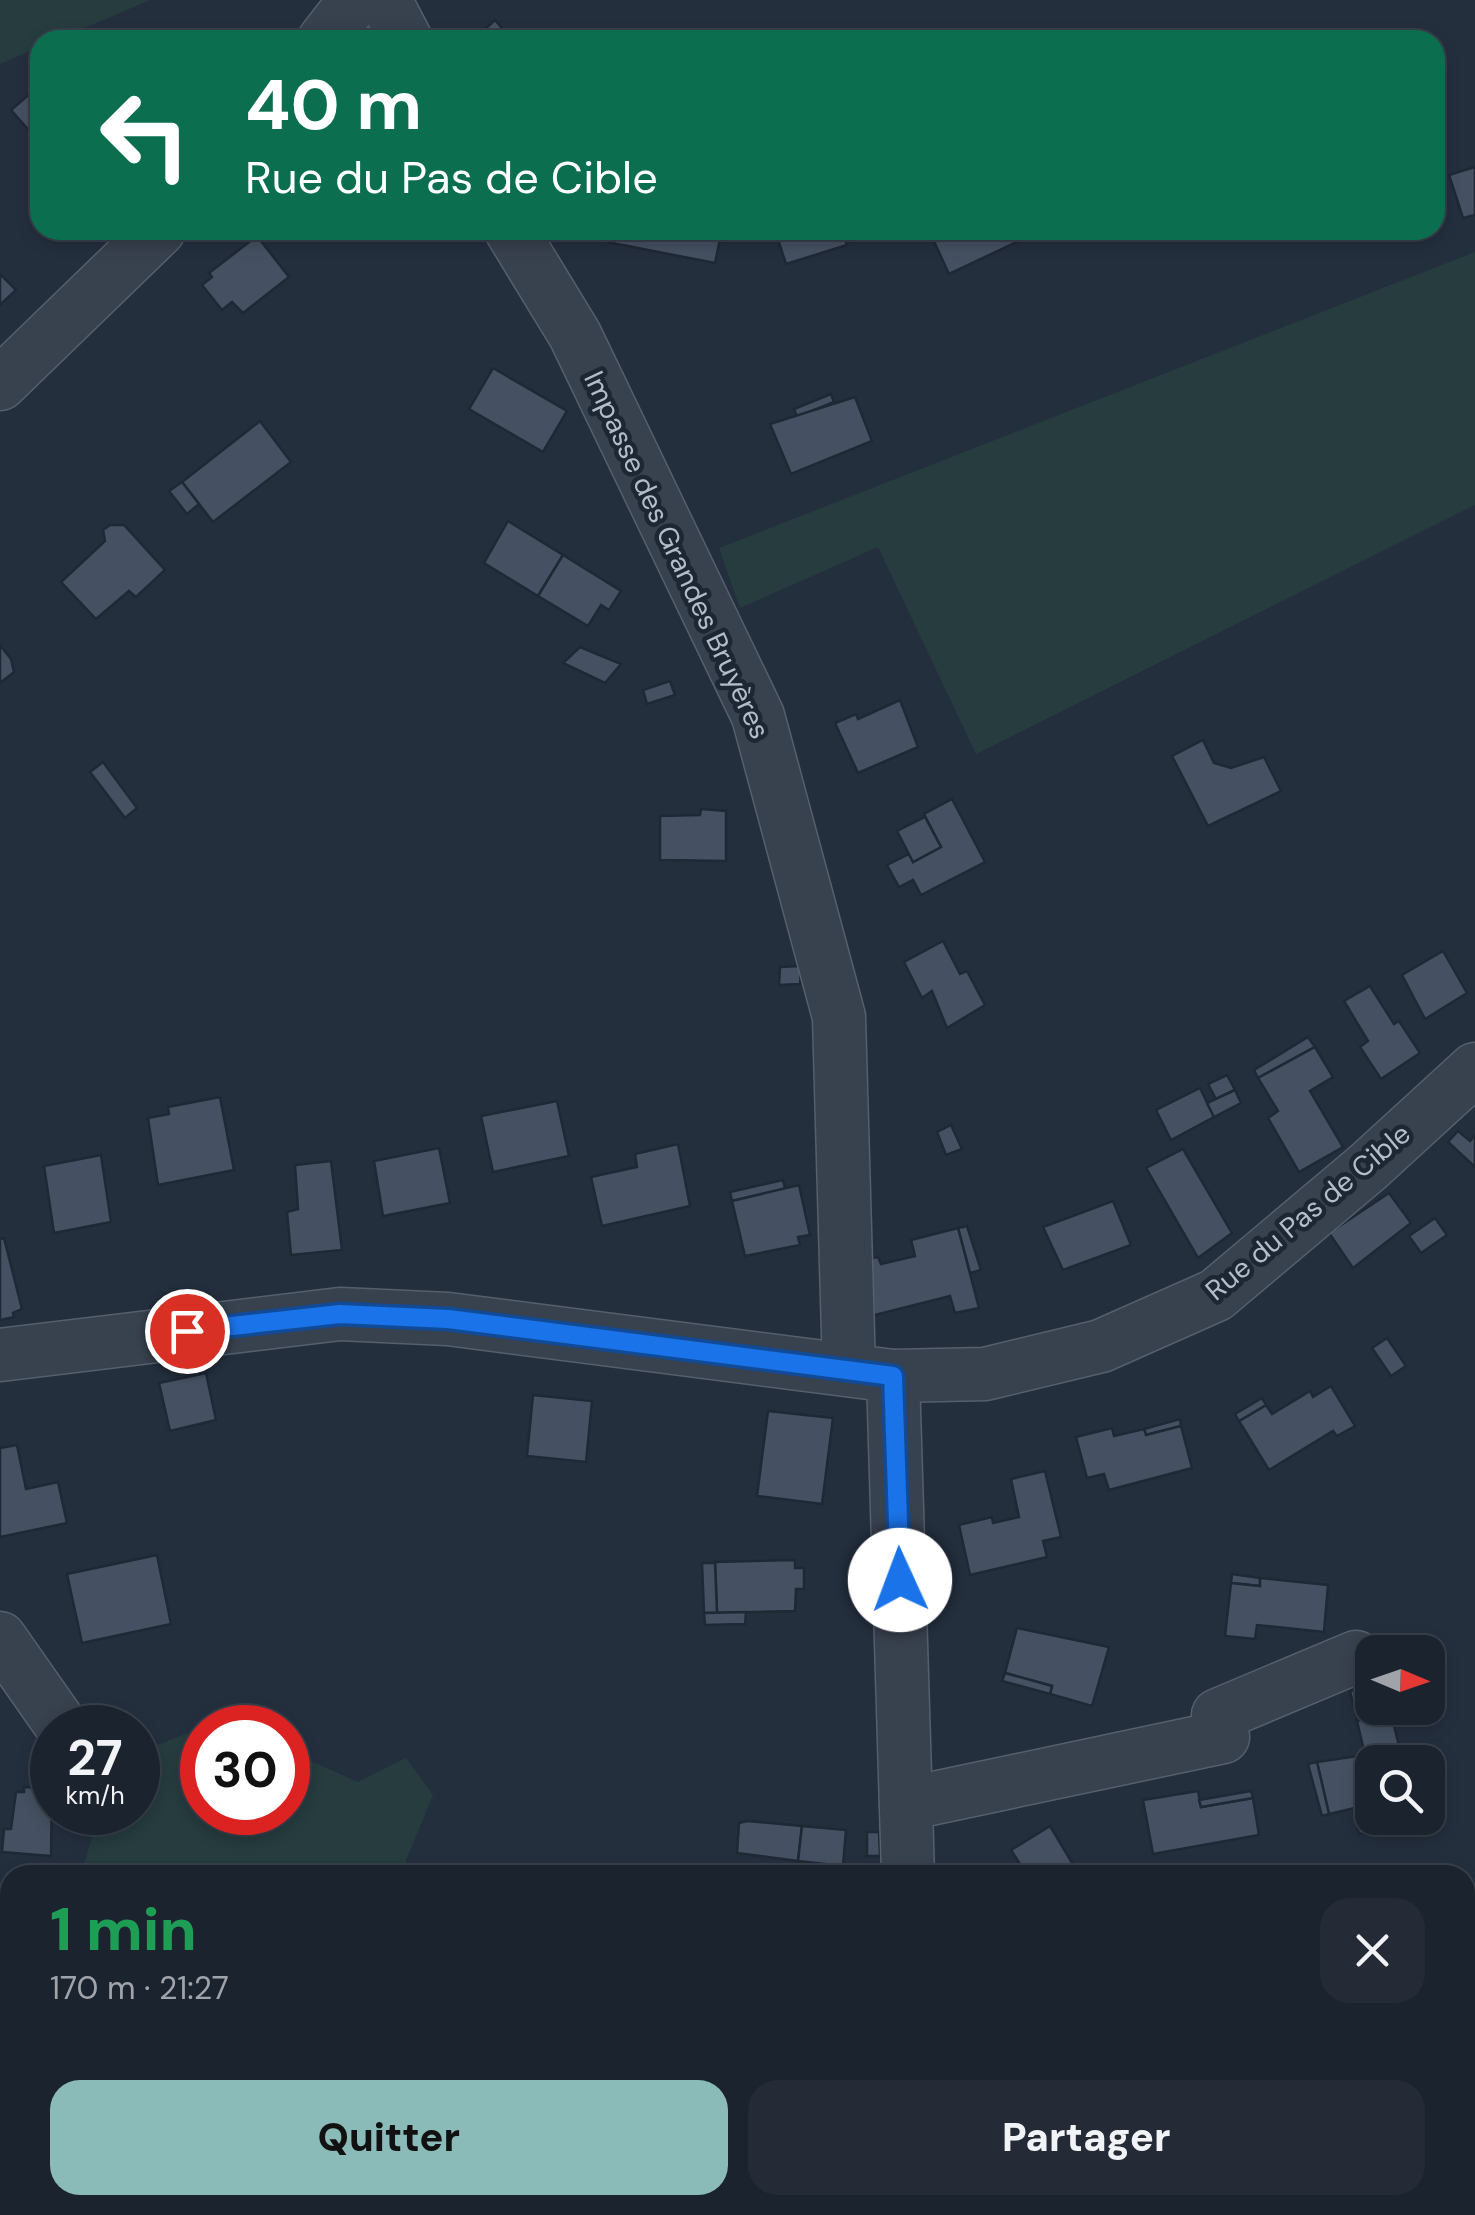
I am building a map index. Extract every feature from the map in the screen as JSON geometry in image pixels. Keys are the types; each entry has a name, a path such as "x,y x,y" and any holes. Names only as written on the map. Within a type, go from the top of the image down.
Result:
{"street":[{"path":"332,30 355,0"},
{"path":"384,0 400,30"},
{"path":"0,384 149,240"},
{"name":"Impasse des Grandes Bruyères","path":"517,240 575,335 758,716 839,1017 906,1804 908,1865"},
{"name":"Rue du Pas de Cible","path":"0,1355 340,1314 448,1319 871,1373 985,1374 1100,1346 1216,1295 1368,1167 1475,1069"},
{"path":"0,1638 47,1705"},
{"path":"906,1804 1224,1737 1218,1715 1355,1658"}],"green space":[{"path":"0,0 150,0 80,30 30,30 30,51 0,64"},
{"path":"1475,252 1475,505 976,754 878,547 740,608 719,548"},
{"path":"180,1736 180,1835 310,1835 310,1761 358,1782 406,1758 433,1795 404,1865 84,1865 93,1835 160,1835 160,1744"}],"building":[{"path":"495,20 504,30 484,30"},
{"path":"30,94 30,131 11,110"},
{"path":"1475,167 1475,215 1463,218 1449,175"},
{"path":"252,240 260,240 289,277 243,313 232,302 222,310 202,285 212,277 209,273"},
{"path":"607,240 720,240 715,263"},
{"path":"778,240 845,240 847,245 786,264"},
{"path":"933,240 1021,240 949,274"},
{"path":"0,274 16,290 0,305"},
{"path":"493,368 567,411 543,452 469,409"},
{"path":"831,394 834,402 797,417 794,409"},
{"path":"855,397 872,441 791,474 770,424"},
{"path":"260,421 291,462 213,522 182,482"},
{"path":"182,482 199,504 187,514 169,491"},
{"path":"508,521 563,555 538,596 484,563"},
{"path":"110,525 124,525 165,570 136,597 129,591 96,619 61,582 105,541 103,530"},
{"path":"563,555 621,591 609,610 601,605 588,626 538,596"},
{"path":"0,645 11,659 14,672 0,683"},
{"path":"580,647 621,664 605,683 563,663"},
{"path":"670,681 675,695 647,704 643,690"},
{"path":"900,700 918,747 858,773 835,723 856,714 858,719"},
{"path":"1203,740 1214,763 1231,768 1264,757 1281,791 1208,826 1172,756"},
{"path":"103,762 137,808 125,818 90,772"},
{"path":"952,799 985,862 921,895 913,880 899,887 887,865 909,854 913,862 941,847 924,814"},
{"path":"701,809 726,811 726,861 660,860 660,816 700,815"},
{"path":"925,817 941,847 913,862 897,831"},
{"path":"943,941 960,974 967,971 985,1005 947,1028 932,991 922,998 904,962"},
{"path":"1443,951 1467,993 1425,1019 1402,975"},
{"path":"801,966 800,984 779,985 780,967"},
{"path":"1370,986 1394,1024 1399,1021 1420,1053 1381,1079 1360,1047 1368,1041 1344,1001"},
{"path":"1308,1037 1315,1047 1258,1078 1254,1070"},
{"path":"1315,1047 1333,1077 1310,1091 1343,1147 1299,1172 1268,1118 1278,1111 1258,1078"},
{"path":"1227,1075 1235,1090 1216,1099 1208,1084"},
{"path":"1200,1088 1214,1117 1171,1140 1156,1110"},
{"path":"1235,1090 1241,1103 1214,1117 1207,1103"},
{"path":"220,1097 234,1170 158,1185 148,1118 169,1114 168,1107"},
{"path":"557,1101 569,1156 493,1172 481,1116"},
{"path":"951,1125 962,1149 946,1155 937,1132"},
{"path":"1458,1131 1470,1141 1475,1135 1475,1167 1448,1142"},
{"path":"678,1144 690,1206 602,1226 591,1177 637,1167 635,1154"},
{"path":"439,1148 450,1203 383,1216 374,1161"},
{"path":"1183,1149 1232,1233 1198,1258 1146,1168"},
{"path":"101,1155 111,1222 54,1233 44,1166"},
{"path":"331,1161 342,1250 291,1255 287,1212 298,1209 295,1165"},
{"path":"783,1180 785,1189 732,1201 730,1192"},
{"path":"799,1185 810,1235 798,1237 800,1245 745,1256 732,1201"},
{"path":"1389,1193 1411,1223 1353,1268 1329,1233"},
{"path":"1113,1201 1131,1245 1063,1270 1043,1227"},
{"path":"1435,1218 1447,1235 1421,1253 1409,1236"},
{"path":"967,1226 981,1270 970,1273 958,1228"},
{"path":"958,1228 979,1308 955,1313 950,1296 871,1316 857,1261 878,1257 881,1264 915,1256 911,1240"},
{"path":"4,1238 22,1309 13,1313 14,1317 0,1320 0,1239"},
{"path":"1387,1338 1406,1366 1391,1376 1372,1348"},
{"path":"206,1373 216,1420 170,1431 159,1383"},
{"path":"1331,1386 1355,1426 1337,1436 1333,1431 1269,1470 1239,1421 1266,1405 1272,1414 1310,1391 1313,1397"},
{"path":"533,1395 592,1401 586,1462 527,1456"},
{"path":"1262,1398 1266,1405 1239,1421 1235,1414"},
{"path":"768,1411 833,1418 822,1504 757,1496"},
{"path":"1180,1419 1181,1426 1146,1435 1144,1429"},
{"path":"1181,1426 1192,1468 1109,1490 1104,1474 1087,1478 1076,1437 1112,1428 1114,1436 1144,1429 1146,1435"},
{"path":"17,1445 26,1489 58,1482 67,1523 0,1537 0,1448"},
{"path":"1045,1471 1061,1537 1043,1541 1047,1557 970,1575 959,1525 992,1517 993,1523 1019,1517 1011,1479"},
{"path":"157,1555 171,1624 82,1643 67,1574"},
{"path":"795,1560 795,1568 804,1568 804,1589 796,1589 795,1611 717,1613 715,1562"},
{"path":"702,1563 715,1563 717,1613 704,1613"},
{"path":"1232,1574 1260,1578 1260,1586 1231,1583"},
{"path":"1260,1578 1328,1585 1324,1632 1257,1625 1255,1639 1225,1636 1231,1583 1260,1586"},
{"path":"746,1612 745,1624 705,1625 704,1613"},
{"path":"1017,1628 1109,1647 1092,1706 1050,1694 1052,1686 1005,1673"},
{"path":"1005,1673 1052,1686 1050,1694 1002,1681"},
{"path":"1358,1725 1394,1725 1399,1745 1363,1745"},
{"path":"1355,1756 1355,1808 1329,1814 1317,1762"},
{"path":"1317,1762 1329,1814 1322,1816 1308,1764"},
{"path":"24,1787 30,1787 30,1835 51,1835 51,1856 2,1852 4,1829 11,1829 16,1792 24,1792"},
{"path":"1198,1791 1201,1807 1253,1798 1259,1835 1153,1854 1143,1800"},
{"path":"1251,1791 1253,1798 1201,1807 1199,1800"},
{"path":"739,1823 802,1826 798,1861 737,1853"},
{"path":"802,1826 846,1830 843,1865 798,1861"},
{"path":"1050,1826 1073,1865 1021,1865 1011,1850"},
{"path":"867,1832 879,1832 880,1856 867,1856"}],"route":[{"path":"187,1331 340,1314 448,1319 893,1376 900,1580"}]}
